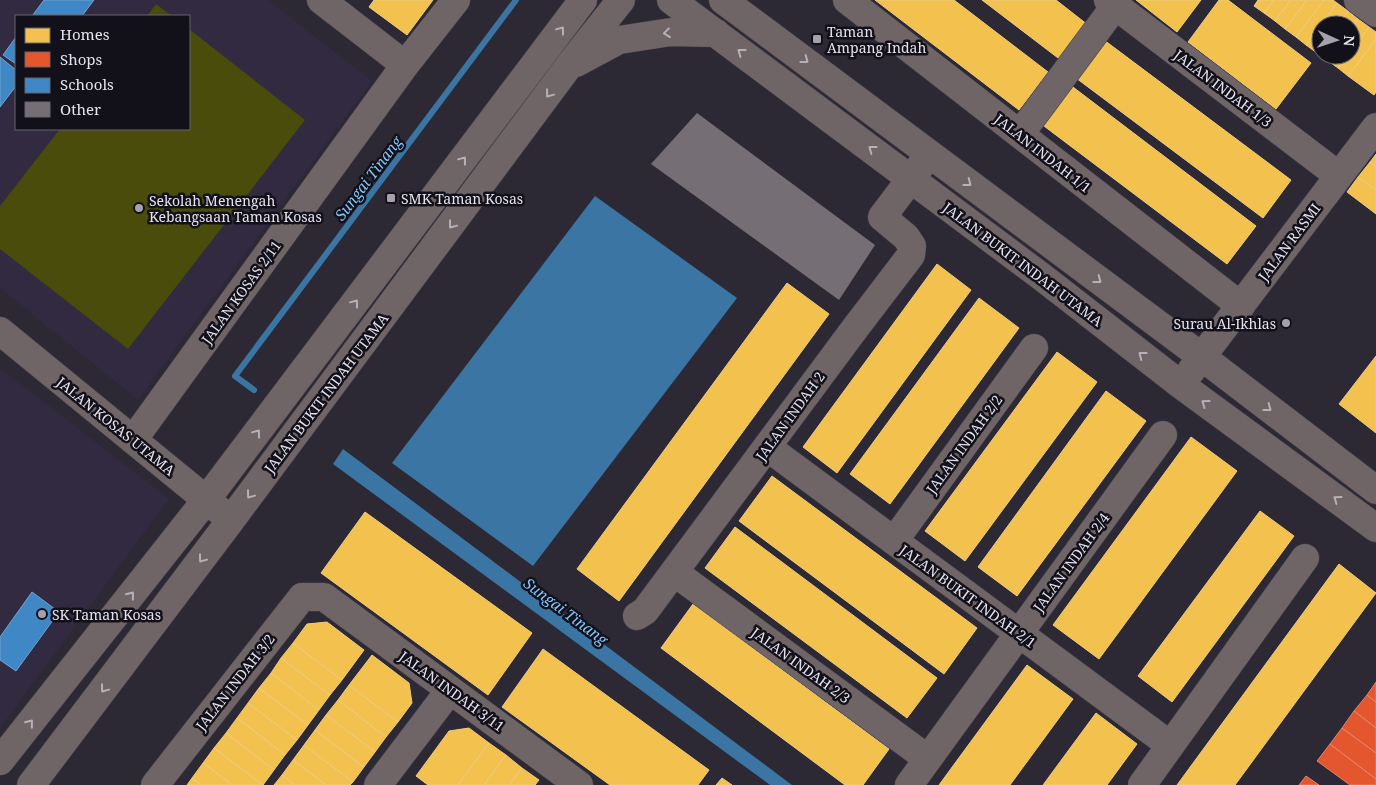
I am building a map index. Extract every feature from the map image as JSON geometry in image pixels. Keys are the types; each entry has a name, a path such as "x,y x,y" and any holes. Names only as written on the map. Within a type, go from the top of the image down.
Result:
{"street":[{"path":"321,0 405,65"},
{"name":"JALAN KOSAS 2/11","path":"133,440 405,65 456,0"},
{"path":"0,761 206,500 583,0"},
{"name":"JALAN BUKIT INDAH UTAMA","path":"31,785 568,67 621,0"},
{"name":"JALAN BUKIT INDAH UTAMA","path":"671,0 1042,277 1181,385 1376,528"},
{"path":"723,0 752,8 929,154 1202,357 1376,490"},
{"name":"JALAN INDAH 1/1","path":"846,0 1240,306"},
{"path":"1358,0 1376,13"},
{"path":"1020,134 1111,3"},
{"name":"JALAN INDAH 1/3","path":"1111,3 1339,176"},
{"path":"568,67 619,40 671,32 716,33"},
{"name":"JALAN RASMI","path":"1181,385 1376,127"},
{"path":"911,179 929,154"},
{"name":"JALAN INDAH 2","path":"637,616 645,611 911,255 912,246 906,237 882,218 911,179"},
{"name":"JALAN KOSAS UTAMA","path":"0,331 231,520"},
{"name":"JALAN INDAH 2/2","path":"894,541 1034,348"},
{"name":"JALAN INDAH 2/4","path":"909,785 1163,435"},
{"name":"JALAN BUKIT INDAH 2/1","path":"767,448 1170,745"},
{"path":"1142,785 1306,558"},
{"name":"JALAN INDAH 2/3","path":"674,572 928,759"},
{"name":"JALAN INDAH 3/2","path":"155,785 302,597 324,597"},
{"name":"JALAN INDAH 3/11","path":"324,597 579,785"},
{"path":"378,785 450,690"}],"shaded area":[{"name":"Sekolah Menengah Kebangsaan Taman Kosas","path":"0,0 268,0 372,81 138,400 0,288"},
{"path":"156,4 171,15 148,15"},
{"path":"190,30 305,120 128,349 0,249 0,206 59,130 190,130"},
{"name":"SK Taman Kosas","path":"0,368 169,499 0,728"}],"water":[{"path":"595,196 737,298 533,566 392,463"},
{"path":"343,449 792,785 770,785 333,464"}],"building: Homes":[{"path":"374,0 433,0 407,35 369,7"},
{"path":"875,0 954,0 1048,72 1019,110"},
{"path":"982,0 1056,0 1088,25 1062,61"},
{"path":"1136,0 1201,0 1177,32"},
{"path":"1219,0 1228,0 1311,63 1276,109 1188,42"},
{"path":"1258,0 1274,0 1264,13 1254,6"},
{"path":"1274,0 1291,0 1275,21 1264,13"},
{"path":"1291,0 1307,0 1285,29 1275,21"},
{"path":"1307,0 1324,0 1296,37 1285,29"},
{"path":"1324,0 1333,0 1337,3 1328,15 1313,15"},
{"path":"1337,3 1348,11 1345,15 1328,15"},
{"path":"1348,11 1353,15 1345,15"},
{"path":"1311,17 1311,38 1306,45 1296,37"},
{"path":"1361,21 1369,27 1361,38"},
{"path":"1369,27 1376,32 1376,39 1361,59 1361,38"},
{"path":"1100,37 1291,180 1263,218 1072,75"},
{"path":"1311,38 1311,49 1306,45"},
{"path":"1376,39 1376,92 1374,95 1348,76 1356,65 1361,65 1361,59"},
{"path":"1340,65 1356,65 1348,76 1338,68"},
{"path":"1065,81 1256,226 1227,264 1036,120"},
{"path":"1376,154 1376,167 1370,162"},
{"path":"1370,162 1376,167 1376,190 1358,177"},
{"path":"1358,177 1376,190 1376,214 1347,192"},
{"path":"937,264 971,290 837,473 803,447"},
{"path":"787,283 829,314 619,601 577,569"},
{"path":"979,298 1019,328 890,504 850,474"},
{"path":"1057,352 1097,382 965,561 925,531"},
{"path":"1376,356 1376,433 1339,404"},
{"path":"1106,391 1146,421 1017,596 978,567"},
{"path":"1191,437 1237,471 1099,659 1053,625"},
{"path":"772,476 977,628 944,674 739,521"},
{"path":"1260,511 1294,536 1172,702 1138,676"},
{"path":"365,512 532,633 488,695 321,573"},
{"path":"735,527 937,678 907,718 705,568"},
{"path":"1339,564 1376,593 1235,785 1177,785"},
{"path":"693,604 889,749 863,785 845,785 661,648"},
{"path":"327,622 364,650 342,680 293,643 307,624"},
{"path":"293,643 342,680 330,695 281,658"},
{"path":"543,649 709,770 698,785 610,785 502,707"},
{"path":"372,655 409,683 412,703 398,722 349,685"},
{"path":"281,658 330,695 319,710 271,673"},
{"path":"1027,665 1073,699 1010,785 939,785"},
{"path":"271,673 319,710 308,725 259,688"},
{"path":"349,685 398,722 386,737 338,700"},
{"path":"259,688 308,725 297,740 248,703"},
{"path":"338,700 386,737 375,752 326,715"},
{"path":"248,703 297,740 285,755 237,718"},
{"path":"1096,713 1137,744 1107,785 1043,785"},
{"path":"326,715 375,752 364,767 315,730"},
{"path":"237,718 285,755 274,770 226,733"},
{"path":"469,728 489,743 458,785 428,785 416,776 449,731"},
{"path":"315,730 364,767 353,782 304,745"},
{"path":"226,733 274,770 263,785 214,748"},
{"path":"489,743 506,755 484,785 458,785"},
{"path":"304,745 353,782 350,785 326,785 293,760"},
{"path":"214,748 263,785 232,785 203,763"},
{"path":"506,755 522,768 509,785 484,785"},
{"path":"293,760 326,785 295,785 282,775"},
{"path":"203,763 232,785 201,785 192,778"},
{"path":"522,768 539,780 535,785 509,785"},
{"path":"282,775 295,785 274,785"},
{"path":"192,778 201,785 187,785"},
{"path":"722,778 732,785 716,785"}],"building: Shops":[{"path":"1376,682 1376,702 1367,695"},
{"path":"1367,695 1376,702 1376,728 1354,711"},
{"path":"1354,711 1376,728 1376,753 1342,728"},
{"path":"1342,728 1376,753 1376,779 1330,744"},
{"path":"1330,744 1376,779 1376,785 1350,785 1317,761"},
{"path":"1306,776 1319,785 1299,785"}],"building: Schools":[{"path":"44,0 94,0 83,15 33,15"},
{"path":"15,38 15,63 3,55"},
{"path":"0,57 15,69 15,87 0,107"},
{"path":"32,592 59,612 16,671 0,660 0,637"}],"building: Other":[{"path":"697,113 875,245 839,300 651,164"}],"waterway":[{"name":"Sungai Tinang","path":"254,390 235,376 516,0"}],"place":[{"name":"Taman Ampang Indah","path":"817,39"},
{"name":"SMK Taman Kosas","path":"391,198"},
{"name":"Sekolah Menengah Kebangsaan Taman Kosas","path":"139,208"},
{"name":"Surau Al-Ikhlas","path":"1286,323"},
{"name":"SK Taman Kosas","path":"42,614"}]}
